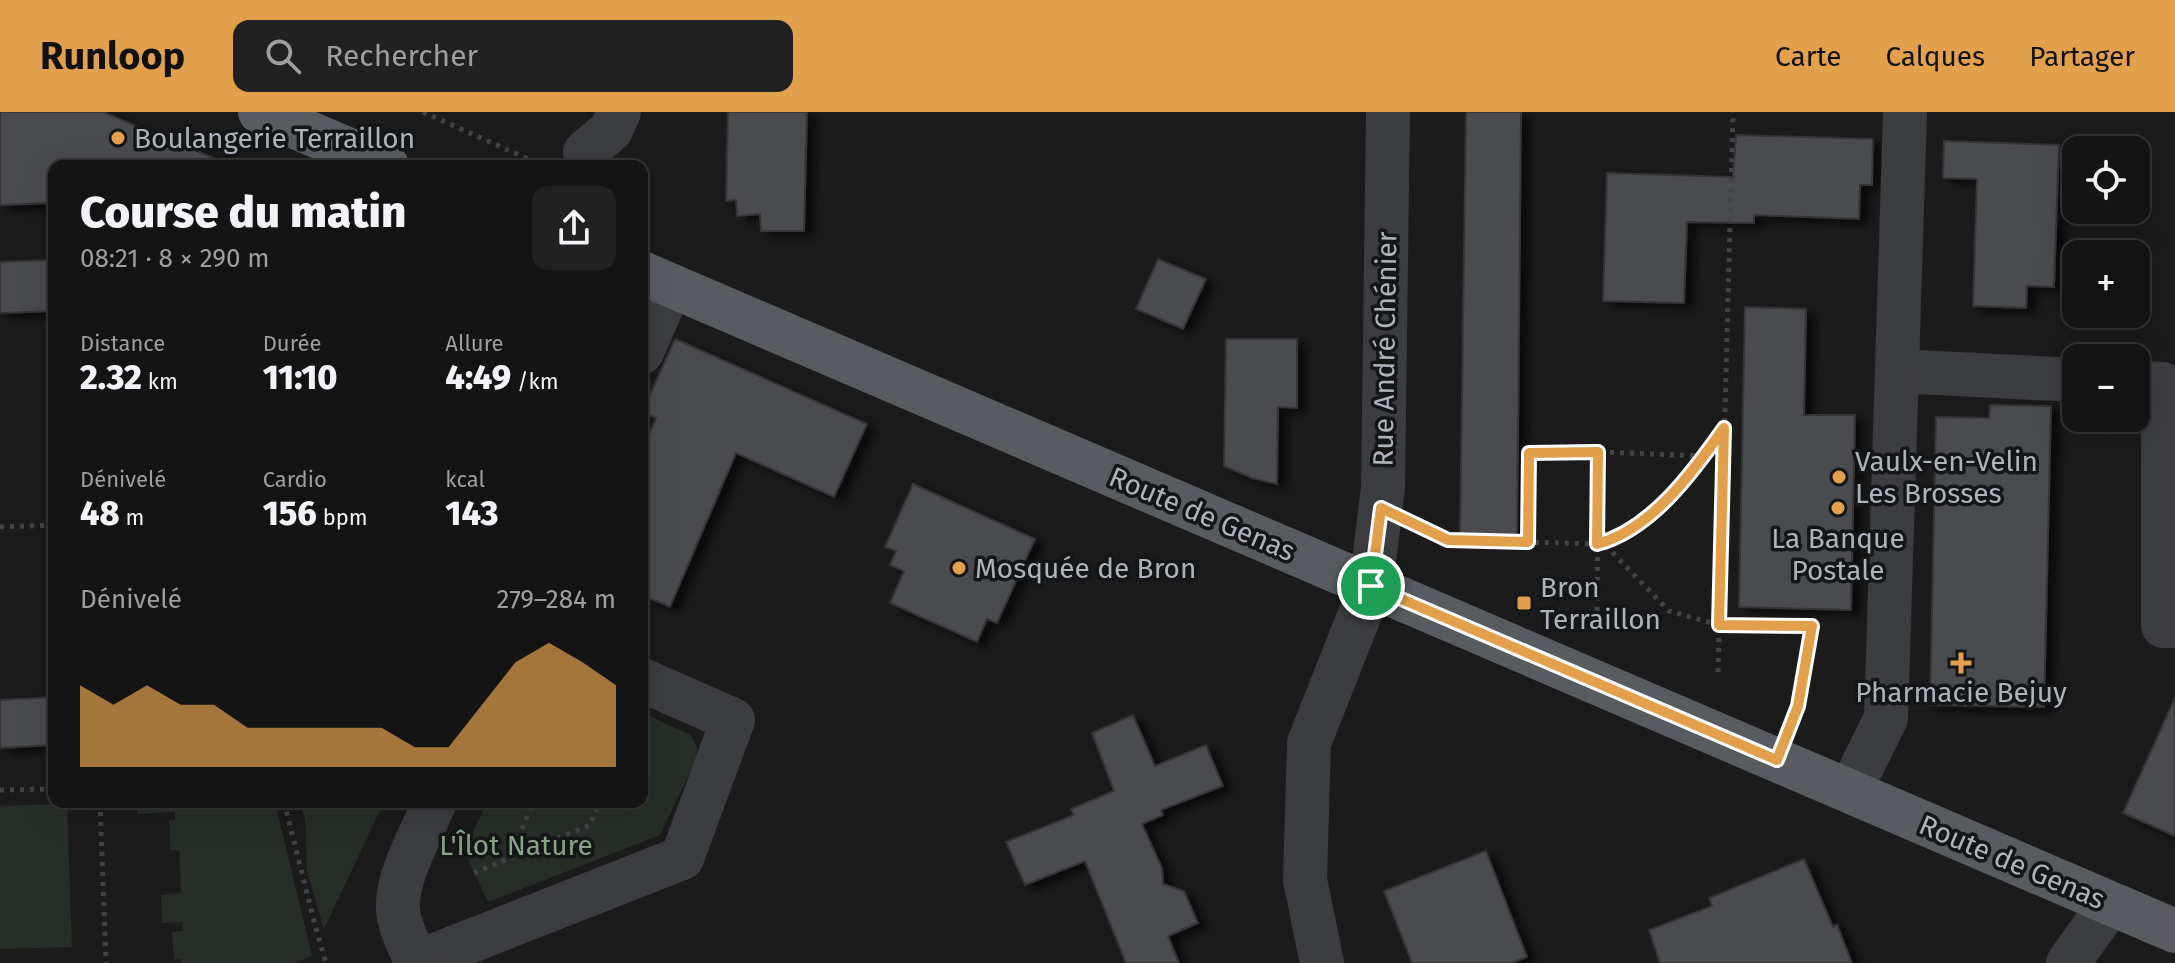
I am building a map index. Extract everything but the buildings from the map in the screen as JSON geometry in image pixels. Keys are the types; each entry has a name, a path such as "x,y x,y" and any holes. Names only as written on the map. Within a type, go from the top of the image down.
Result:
{"main road":[{"path":"260,112 373,160"},
{"name":"Route de Genas","path":"656,280 2175,931"}],"street":[{"path":"585,152 611,130 619,112"},
{"name":"Rue André Chénier","path":"1322,963 1305,880 1309,743 1371,586 1381,508 1388,112"},
{"path":"1850,791 1886,718 1905,112"},
{"path":"648,321 656,280"},
{"path":"1897,371 2062,379"},
{"path":"2150,384 2163,384 2163,626 2175,626"},
{"path":"432,808 400,882 398,910 416,963 682,858 733,720 648,683"},
{"path":"2068,963 2110,904"}],"path":[{"path":"423,112 531,160"},
{"path":"1718,672 1733,112"},
{"path":"1381,508 1448,540 1597,544 1634,526 1665,500 1694,471 1724,428"},
{"path":"1597,621 1598,452"},
{"path":"1528,542 1529,453 1705,456"},
{"path":"0,527 48,525"},
{"path":"1597,544 1609,549 1669,611 1719,625 1812,626 1798,706 1777,760"},
{"path":"0,790 48,789"},
{"path":"100,808 106,963"},
{"path":"286,808 326,963"},
{"path":"510,858 531,808"},
{"path":"474,873 590,825 597,808"}],"green space":[{"name":"L'Îlot Nature","path":"648,716 691,735 697,748 696,759 660,835 488,902 464,851 484,808 648,808"},
{"path":"48,805 48,808 67,808 72,947 0,949 0,806"},
{"path":"137,808 276,808 312,956 294,963 181,963 180,959 174,960 172,932 183,931 182,922 162,923 161,895 181,893 179,850 170,850 169,820 175,820 175,812 137,814"},
{"path":"301,808 381,808 324,929 307,871 305,819"}],"place":[{"name":"Boulangerie Terraillon","path":"118,138"},
{"name":"Vaulx-en-Velin Les Brosses","path":"1839,477"},
{"name":"La Banque Postale","path":"1838,508"},
{"name":"Mosquée de Bron","path":"959,568"},
{"name":"Bron Terraillon","path":"1524,603"},
{"name":"Pharmacie Bejuy","path":"1961,663"}],"route":[{"path":"1724,428 1719,625 1812,626 1798,706 1777,760 1371,586 1381,508 1448,540 1528,542 1529,453 1598,452 1597,544 1634,526 1665,500 1694,471 1724,428"}]}
